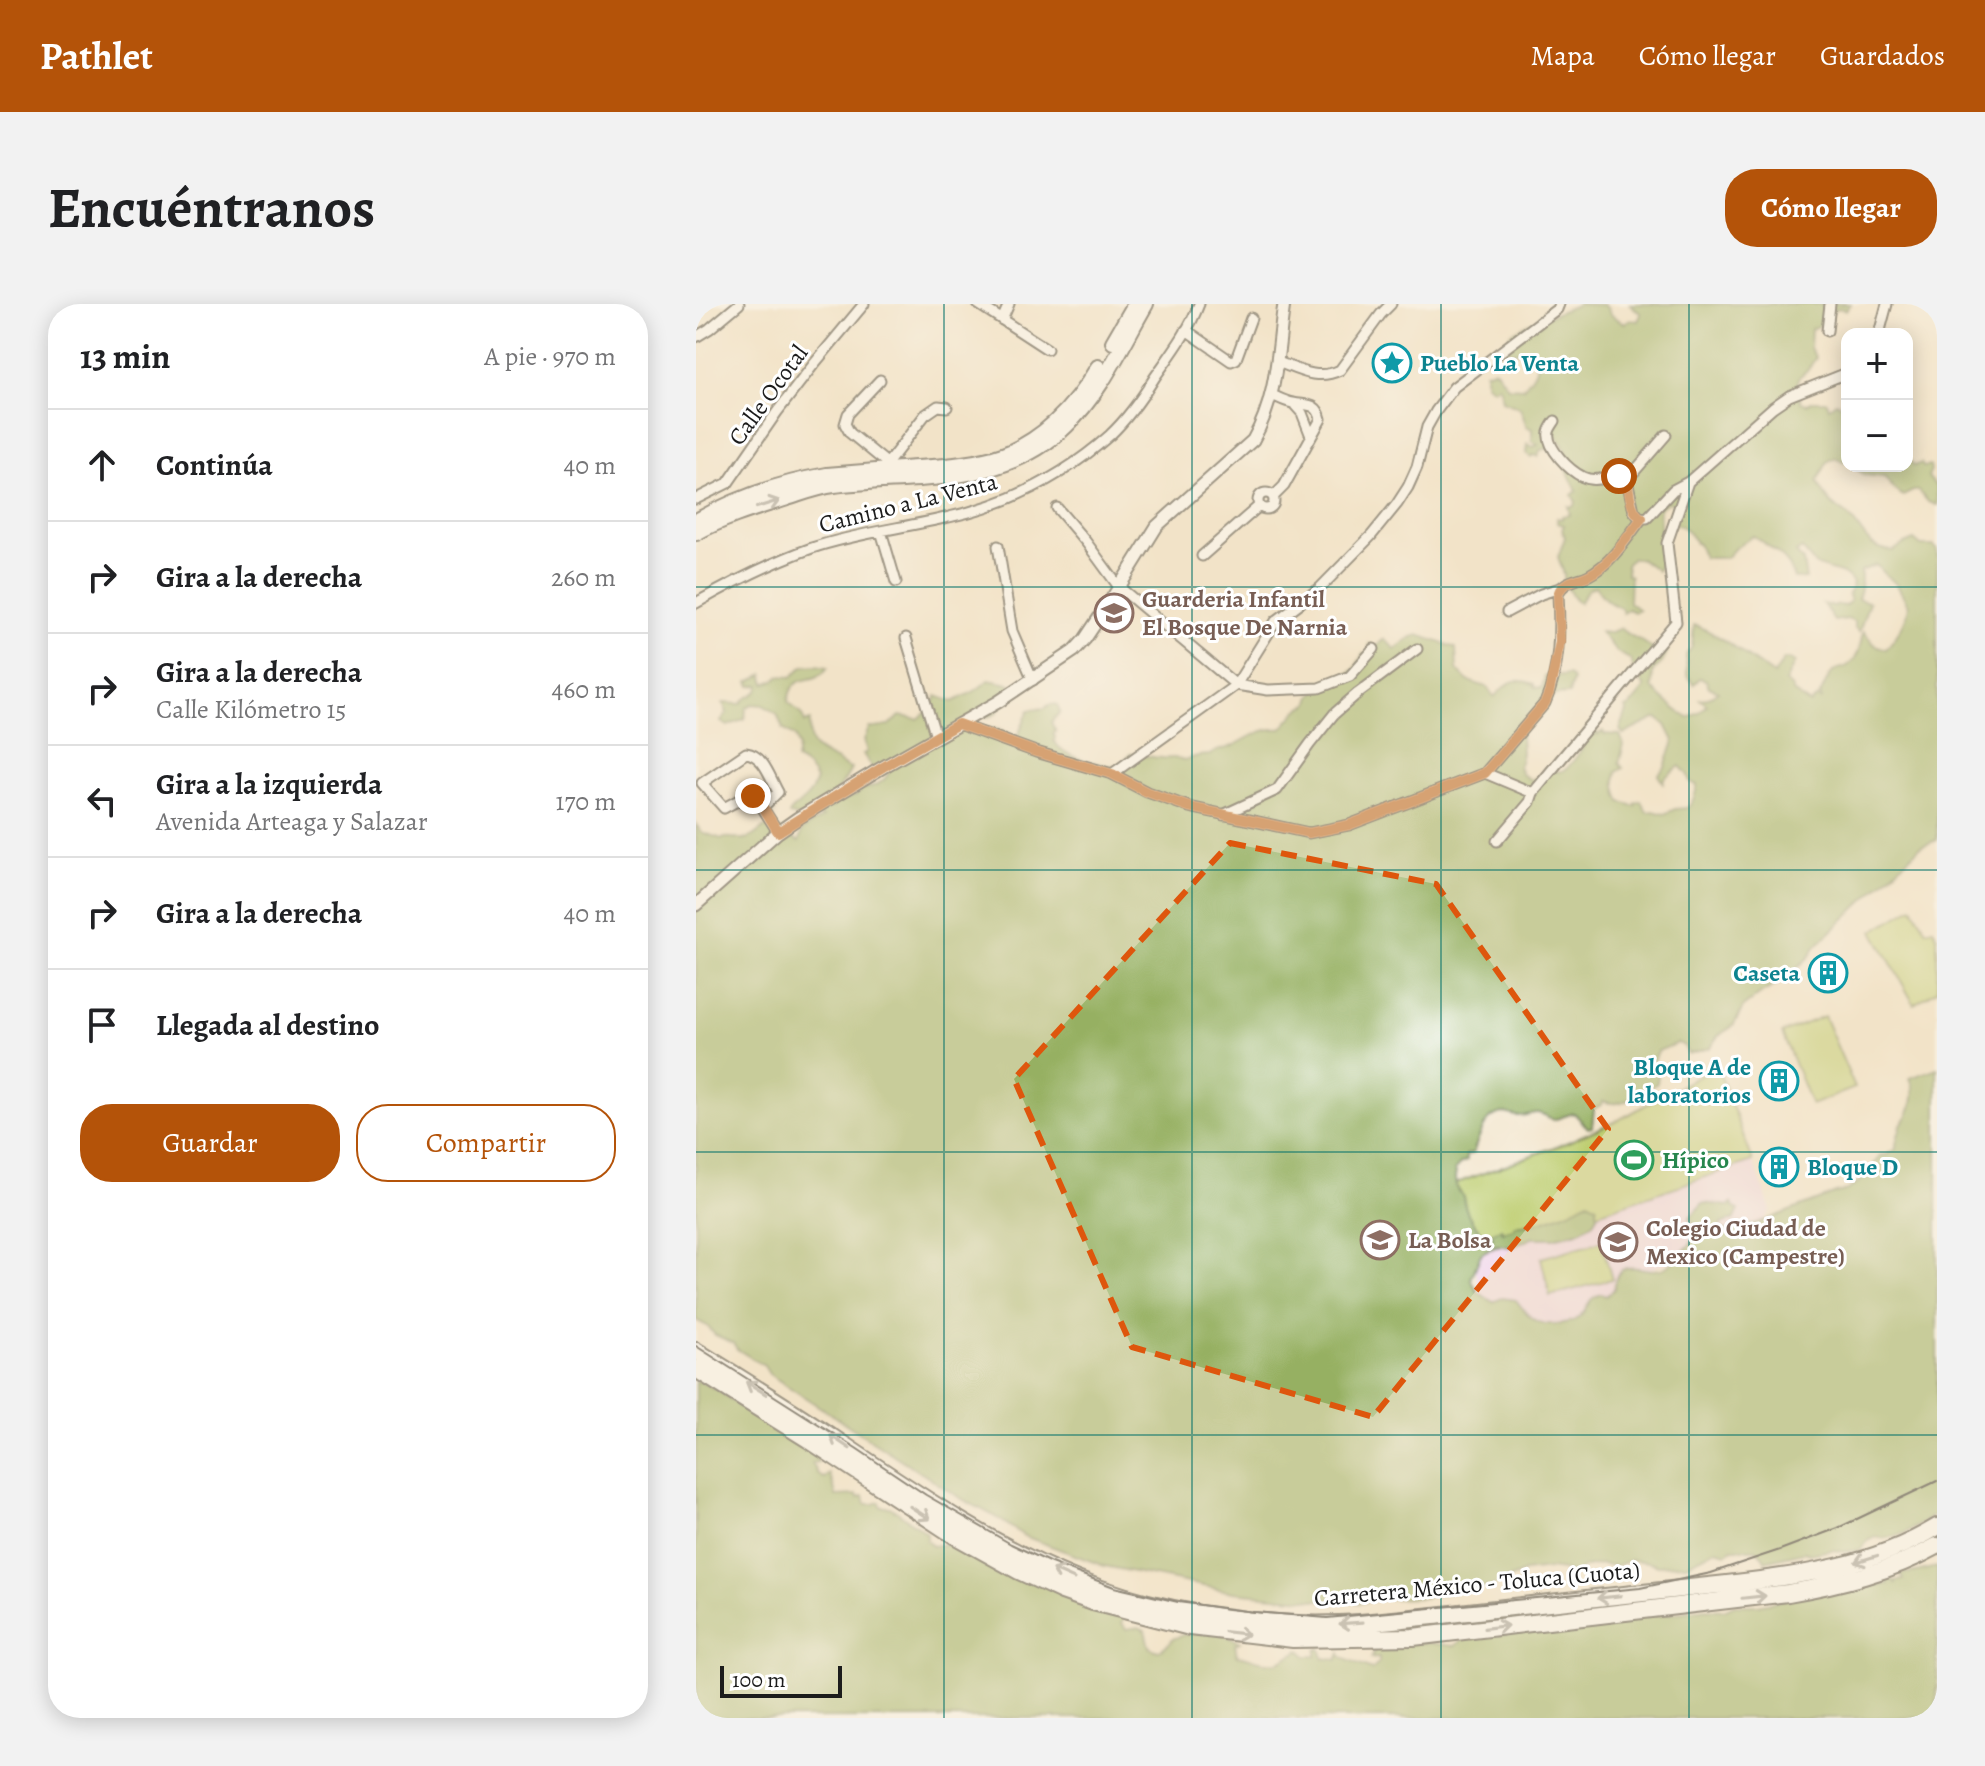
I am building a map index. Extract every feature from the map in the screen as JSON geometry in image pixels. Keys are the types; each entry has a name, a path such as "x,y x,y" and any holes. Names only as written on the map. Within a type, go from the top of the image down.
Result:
{"highway":[{"name":"Carretera México - Toluca (Cuota)","path":"696,1351 998,1544 1160,1621 1219,1632 1293,1639 1413,1637 1788,1593 1869,1576 1937,1546"},
{"name":"Carretera México - Toluca (Cuota)","path":"696,1369 985,1553 1062,1591 1132,1606 1298,1624 1427,1617 1788,1577 1864,1559 1904,1545 1937,1527"}],"main road":[{"path":"696,521 767,489 827,475 891,467 950,466 992,458 1022,445 1063,415 1084,390 1135,304"},
{"path":"696,533 728,517 824,487 956,476 1022,457 1054,436 1084,406 1146,304"}],"street":[{"path":"696,337 739,304"},
{"name":"Calle Ocotal","path":"696,499 728,483 777,412 864,304"},
{"path":"978,304 1047,349"},
{"path":"1002,320 1009,304"},
{"name":"Camino a La Venta","path":"696,603 755,572 813,548 967,513 997,504 1043,483 1087,453 1136,406 1193,319 1199,304"},
{"path":"696,905 778,832 1033,680 1061,662 1085,639 1157,526 1253,440 1272,395 1284,304"},
{"path":"1278,362 1322,376 1340,370 1391,304"},
{"path":"1112,774 1236,685 1276,621 1320,588 1371,536 1397,504 1417,467 1427,427 1448,393 1557,309 1559,304"},
{"path":"1827,331 1830,304"},
{"path":"1881,328 1887,304"},
{"path":"1186,330 1231,361 1236,359 1251,318"},
{"path":"1555,421 1548,433 1549,442 1563,461 1584,478 1624,477 1634,511 1637,516 1647,518 1673,490 1688,482 1773,407 1789,396 1841,375"},
{"path":"880,380 848,414 845,422 850,433 891,467 925,415 938,406 947,407"},
{"path":"1202,556 1259,506 1257,501 1261,494 1273,497 1284,486 1319,426 1321,415 1315,408 1272,395"},
{"path":"1293,403 1302,413 1311,436"},
{"path":"1627,480 1666,435"},
{"path":"1497,841 1530,802 1533,793 1676,622 1667,543 1688,482"},
{"path":"1057,508 1119,587 1236,685 1268,690 1319,688 1350,676 1374,649"},
{"path":"1507,612 1541,594 1590,575 1607,563 1642,518"},
{"path":"881,531 896,582"},
{"path":"998,546 1012,631 1033,680"},
{"path":"958,724 1036,752 1112,774 1147,792 1189,807 1309,833 1349,825 1485,773 1545,703 1560,642 1560,588"},
{"path":"906,638 936,737"},
{"path":"1223,815 1277,790 1334,714 1417,649"},
{"path":"763,807 778,792 761,760 754,754 746,753 702,783 724,808 748,795 757,799 778,832"},
{"path":"1485,773 1533,793"}],"highlighted area":[{"path":"1230,843 1436,884 1608,1129 1373,1417 1132,1347 1014,1079"}],"shaded area":[{"name":"Colegio Ciudad de Mexico (Campestre)","path":"1753,1161 1771,1210 1758,1228 1613,1283 1618,1310 1527,1332 1484,1313 1473,1255"}],"green space":[{"path":"1579,304 1604,305 1610,314 1624,323 1638,321 1641,314 1630,304 1851,304 1846,310 1833,310 1825,323 1811,329 1810,348 1816,358 1799,377 1797,385 1801,402 1826,401 1829,407 1836,402 1841,405 1841,460 1836,458 1828,461 1817,482 1830,502 1848,516 1876,547 1893,551 1914,540 1921,546 1934,546 1937,551 1937,840 1921,846 1815,947 1785,980 1744,1006 1733,1026 1718,1036 1710,1048 1688,1054 1684,1046 1678,1043 1658,1051 1650,1062 1658,1075 1657,1083 1625,1101 1603,1101 1594,1109 1592,1127 1588,1128 1574,1113 1553,1120 1538,1113 1517,1116 1504,1113 1487,1122 1473,1153 1466,1155 1467,1161 1455,1170 1456,1185 1469,1215 1481,1231 1493,1238 1491,1233 1501,1229 1503,1232 1514,1229 1515,1225 1553,1218 1588,1201 1597,1206 1597,1215 1593,1223 1578,1232 1553,1238 1532,1238 1512,1247 1495,1245 1481,1254 1471,1279 1478,1292 1493,1302 1502,1298 1516,1300 1541,1323 1574,1320 1593,1298 1601,1294 1606,1296 1614,1289 1616,1277 1621,1271 1627,1268 1658,1270 1672,1262 1695,1239 1695,1225 1689,1218 1703,1203 1729,1206 1732,1203 1739,1210 1735,1219 1721,1224 1720,1228 1728,1231 1736,1224 1753,1225 1857,1184 1881,1155 1896,1149 1901,1124 1912,1102 1910,1078 1937,1068 1937,1513 1900,1535 1876,1537 1860,1550 1804,1552 1765,1561 1756,1549 1733,1549 1727,1553 1715,1550 1687,1564 1658,1565 1631,1560 1616,1566 1601,1564 1585,1567 1576,1573 1549,1569 1525,1572 1490,1587 1423,1598 1359,1603 1233,1592 1104,1566 1024,1536 769,1374 764,1366 737,1349 733,1343 715,1335 696,1320 696,824 701,832 722,839 746,839 767,826 778,840 782,833 799,842 802,830 823,817 810,812 803,818 789,815 809,795 816,780 808,768 796,760 798,747 795,737 783,729 777,714 763,705 752,704 746,708 745,719 728,726 721,722 727,713 723,703 741,704 758,691 760,685 751,686 749,682 764,674 765,684 780,676 792,677 803,666 828,667 817,677 794,685 788,702 802,715 805,723 810,721 810,738 815,748 851,769 832,799 831,808 840,798 852,797 861,789 880,783 889,772 890,767 872,768 863,754 867,752 864,740 869,728 886,726 900,716 918,719 931,708 937,696 953,702 989,680 1017,688 996,714 988,717 978,712 969,723 977,730 997,729 1015,738 1029,710 1057,704 1060,712 1051,722 1056,732 1053,733 1054,741 1074,757 1117,767 1130,754 1184,760 1210,755 1262,731 1281,729 1297,711 1309,704 1316,691 1354,670 1363,654 1369,654 1369,644 1376,647 1384,639 1395,649 1419,635 1456,648 1457,670 1468,681 1487,687 1494,697 1516,681 1542,688 1545,676 1550,674 1569,675 1573,680 1569,694 1555,695 1538,710 1521,734 1519,767 1522,774 1532,780 1546,772 1566,769 1583,747 1581,742 1587,737 1585,732 1589,733 1593,721 1597,735 1603,731 1604,734 1620,735 1624,745 1619,763 1623,768 1617,772 1616,779 1621,802 1635,806 1641,801 1647,812 1664,814 1687,808 1697,785 1690,782 1680,766 1664,778 1663,783 1658,775 1665,767 1674,741 1666,725 1657,718 1624,735 1620,730 1626,708 1645,688 1631,660 1617,652 1600,632 1609,633 1621,628 1652,649 1668,650 1662,663 1653,671 1652,688 1688,718 1707,705 1700,699 1718,691 1700,678 1694,684 1687,675 1686,655 1692,647 1694,625 1725,641 1774,675 1784,659 1795,662 1785,682 1810,704 1818,697 1822,699 1820,695 1835,670 1855,659 1863,631 1875,645 1886,649 1903,624 1909,606 1897,585 1876,565 1861,571 1858,599 1869,602 1859,632 1854,628 1854,622 1848,619 1834,621 1823,604 1845,606 1850,601 1848,596 1853,584 1846,576 1816,565 1802,549 1796,553 1803,561 1806,579 1794,579 1785,560 1753,536 1726,558 1704,558 1698,544 1685,529 1670,525 1674,503 1668,502 1660,508 1663,557 1657,571 1641,559 1632,558 1626,565 1626,574 1630,576 1629,602 1639,610 1634,612 1628,609 1623,613 1621,608 1606,600 1595,586 1588,589 1579,603 1564,582 1558,557 1565,537 1562,530 1564,525 1557,523 1557,518 1570,515 1568,506 1573,507 1576,502 1572,495 1577,491 1567,471 1571,463 1557,451 1566,452 1551,430 1550,448 1540,450 1538,457 1530,457 1528,444 1533,447 1538,445 1532,441 1532,429 1527,427 1520,408 1502,401 1498,386 1493,389 1485,383 1485,372 1493,369 1508,387 1523,388 1536,365 1532,348 1513,352 1507,348 1510,334"},
{"path":"1913,465 1930,466 1928,477 1937,487 1937,505 1928,502 1919,491 1903,496 1884,477 1860,472 1913,472"},
{"path":"1913,907 1926,930 1933,928 1937,936 1937,990 1914,1004 1873,931"},
{"path":"1824,1016 1855,1088 1811,1105 1782,1033"},
{"name":"Hípico","path":"1717,1066 1753,1161 1473,1255 1454,1184 1568,1142 1622,1118"},
{"path":"1601,1241 1612,1279 1550,1296 1541,1258"},
{"path":"696,1380 770,1422 795,1444 817,1456 818,1462 812,1463 821,1477 829,1474 836,1496 864,1496 866,1504 880,1502 881,1507 890,1507 927,1533 927,1541 932,1546 955,1543 1126,1615 1122,1623 1126,1629 1139,1627 1145,1630 1149,1647 1158,1651 1172,1639 1183,1635 1216,1630 1240,1642 1235,1644 1237,1655 1262,1662 1277,1663 1300,1650 1306,1656 1316,1656 1316,1650 1320,1648 1323,1658 1337,1660 1340,1653 1342,1658 1372,1670 1379,1663 1379,1658 1371,1659 1379,1641 1455,1646 1463,1639 1707,1609 1724,1610 1734,1605 1757,1605 1830,1590 1863,1590 1870,1585 1889,1584 1889,1576 1896,1583 1903,1580 1900,1573 1937,1567 1937,1718 696,1718"}],"railway":[{"path":"696,1346 926,1495 1011,1544 1114,1587 1178,1602 1254,1612 1327,1618 1640,1588 1711,1573 1780,1550 1838,1528 1937,1481"}],"place":[{"name":"Pueblo La Venta","path":"1392,363"},
{"name":"Guarderia Infantil El Bosque De Narnia","path":"1114,613"},
{"name":"Caseta","path":"1828,973"},
{"name":"Bloque A de laboratorios","path":"1779,1081"},
{"name":"Hípico","path":"1634,1160"},
{"name":"Bloque D","path":"1779,1167"},
{"name":"La Bolsa","path":"1380,1240"},
{"name":"Colegio Ciudad de Mexico (Campestre)","path":"1618,1242"}],"route":[{"path":"753,796 778,832 958,724 1036,752 1112,774 1147,792 1189,807 1309,833 1349,825 1485,773 1545,703 1553,682 1560,642 1560,588 1590,575 1607,563 1642,518 1634,511 1627,480 1619,476"}]}
